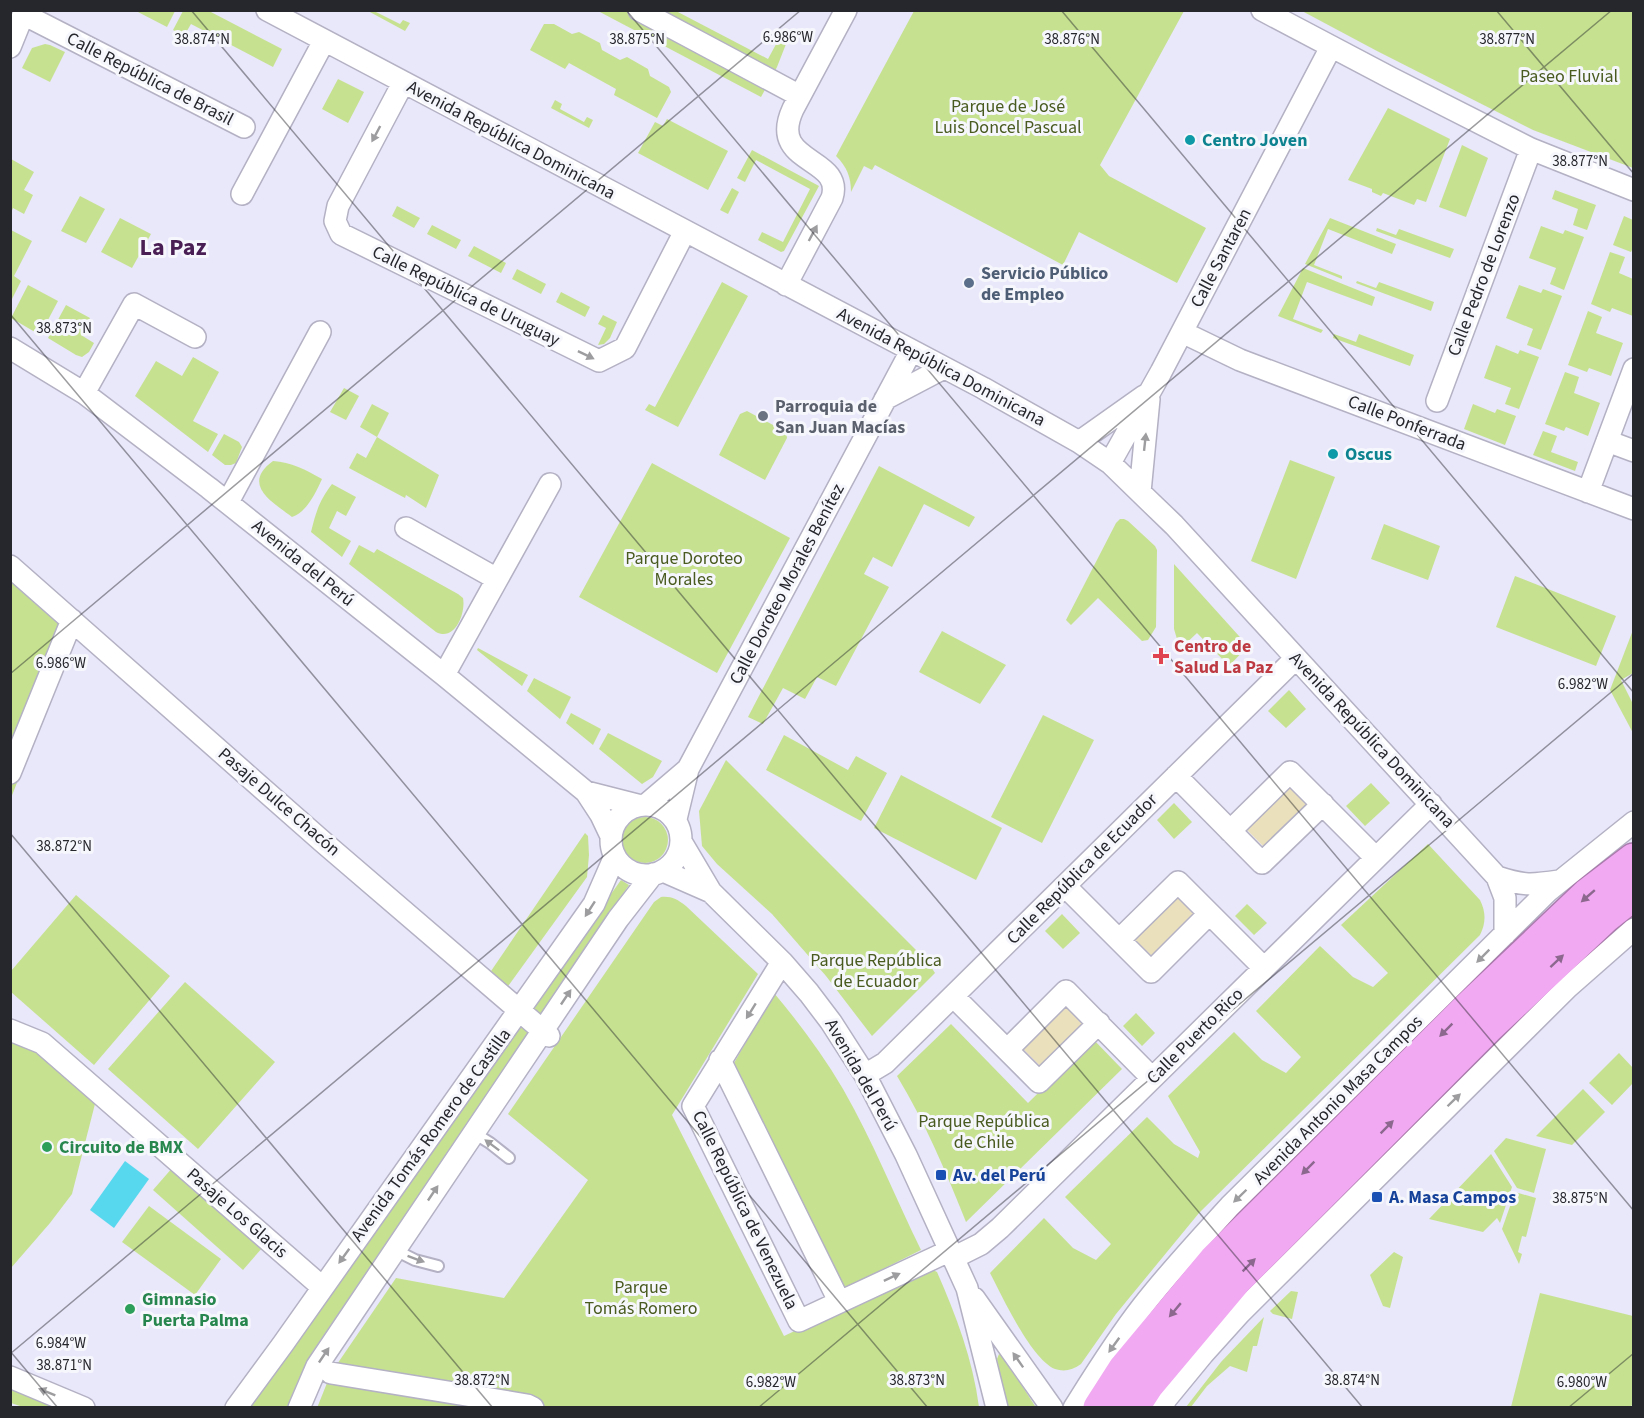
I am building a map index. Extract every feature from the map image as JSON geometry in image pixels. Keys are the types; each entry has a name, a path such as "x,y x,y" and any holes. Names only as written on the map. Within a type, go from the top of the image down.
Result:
{"highway":[{"name":"Avenida Antonio Masa Campos","path":"1100,1407 1125,1369 1215,1261 1468,1009 1588,895 1634,860"},
{"path":"1132,1407 1236,1279 1486,1028 1605,916 1634,893"}],"street":[{"name":"Avenida República Dominicana","path":"267,10 983,388 1079,442 1110,464 1174,525 1497,877 1504,898 1505,934"},
{"path":"639,10 800,96"},
{"path":"786,285 834,192 829,175 800,154 790,138 789,120 846,10"},
{"path":"1262,10 1531,149 1634,190"},
{"path":"10,47 24,12"},
{"name":"Calle República de Brasil","path":"24,12 244,127"},
{"path":"242,194 324,41"},
{"name":"Calle Santaren","path":"1079,442 1150,393 1331,47"},
{"name":"Calle República de Uruguay","path":"403,83 338,206 335,221 341,234 599,361 625,348 685,231"},
{"name":"Calle Pedro de Lorenzo","path":"1437,401 1531,149"},
{"path":"84,393 134,304 195,337"},
{"path":"228,502 320,332"},
{"name":"Calle Ponferrada","path":"1182,332 1240,360 1634,509"},
{"name":"Avenida del Perú","path":"10,348 84,393 228,502 586,792 601,815 613,846"},
{"name":"Calle Doroteo Morales Benítez","path":"676,819 688,769 911,351"},
{"path":"885,399 944,368"},
{"path":"1588,492 1633,375"},
{"path":"1110,464 1150,393"},
{"path":"1140,492 1150,393"},
{"path":"1607,441 1634,451"},
{"path":"444,675 550,484"},
{"path":"406,528 497,579"},
{"name":"Pasaje Dulce Chacón","path":"10,566 323,842 546,1034"},
{"path":"10,773 72,620"},
{"name":"Calle República de Ecuador","path":"865,1075 885,1063 1296,658"},
{"name":"Calle Doroteo Morales Benítez","path":"642,805 688,769"},
{"path":"1230,831 1290,772 1376,858"},
{"path":"1176,776 1262,863 1323,804"},
{"name":"Avenida del Perú","path":"586,792 642,805"},
{"name":"Calle Puerto Rico","path":"951,1254 981,1244 1000,1228 1431,804"},
{"path":"642,805 658,806 668,811 676,819 681,831 682,843 679,854 672,864 658,873 642,875 622,865 613,846 614,826 627,810 642,805"},
{"name":"Avenida Antonio Masa Campos","path":"1074,1407 1106,1356 1142,1307 1185,1254 1230,1206 1559,881 1634,822"},
{"name":"Avenida del Perú","path":"682,843 711,892 782,962 831,1022 865,1075 906,1155 967,1288 1052,1407"},
{"name":"Avenida Tomás Romero de Castilla","path":"236,1407 594,904 613,846"},
{"name":"Avenida del Perú","path":"658,873 711,892"},
{"name":"Avenida Tomás Romero de Castilla","path":"299,1407 317,1366 474,1132 546,1034 618,919 658,873"},
{"path":"1497,877 1519,884 1532,885 1559,881"},
{"path":"1119,940 1178,882 1264,968"},
{"path":"1065,886 1151,972 1209,914"},
{"path":"1164,1403 1203,1354 1240,1313 1568,987 1634,929"},
{"name":"Calle República de Venezuela","path":"782,962 693,1106 799,1321 839,1301 951,1254"},
{"path":"1007,1050 1066,991 1152,1078"},
{"path":"953,996 1039,1082 1099,1023"},
{"name":"Pasaje Los Glacis","path":"10,1030 42,1043 322,1287"},
{"path":"720,1060 839,1301"},
{"name":"Avenida del Perú","path":"967,1288 997,1407"},
{"path":"331,1373 527,1404 533,1407"},
{"path":"10,1377 84,1407"}],"lane":[{"path":"474,1132 509,1158"},
{"path":"395,1250 415,1260 438,1266"}],"green space":[{"path":"136,11 175,11 167,27"},
{"path":"183,11 209,11 282,49 273,67 191,24 184,36 173,30"},
{"path":"368,11 377,11 400,24 403,20 410,23 405,31"},
{"path":"598,11 676,11 768,59 781,35 788,39 777,67 761,97"},
{"name":"Parque de José Luis Doncel Pascual","path":"914,11 1184,11 1100,165 1109,176 1206,228 1177,283 1079,232 1063,265 875,165 872,170 864,166 851,192 848,172 836,156"},
{"name":"Paseo Fluvial","path":"1302,11 1633,11 1633,168 1533,130"},
{"path":"544,24 554,24 572,34 579,32 600,43 602,50 620,60 627,57 648,69 650,76 669,87 671,92 657,118 614,95 616,89 569,63 565,69 530,50"},
{"path":"45,44 65,52 50,82 22,68 32,48"},
{"path":"338,79 364,92 348,123 322,109"},
{"path":"555,100 562,104 560,109 584,122 587,117 593,120 589,128 551,108"},
{"path":"1388,108 1450,139 1426,202 1417,199 1414,205 1383,193 1381,196 1372,192 1372,189 1348,180"},
{"path":"667,119 728,151 708,190 638,153 655,122 663,126"},
{"path":"1462,145 1488,158 1466,217 1439,207"},
{"path":"752,150 819,186 784,251 781,252 758,240 762,232 783,242 810,189 756,160 745,182 737,178"},
{"path":"11,159 34,172 24,190 33,195 24,214 13,208 11,213"},
{"path":"732,188 739,192 728,214 720,210"},
{"path":"1555,190 1596,205 1587,230 1573,225 1578,209 1552,199"},
{"path":"80,196 105,209 86,243 61,231"},
{"path":"397,206 420,218 414,228 392,216"},
{"path":"1624,216 1633,220 1631,252 1613,245"},
{"path":"120,218 151,234 132,268 101,252"},
{"path":"1330,218 1396,244 1392,254 1328,229 1314,265 1342,276 1342,279 1305,264"},
{"path":"432,225 461,240 456,249 427,234"},
{"path":"1541,226 1563,234 1565,230 1584,237 1564,290 1550,284 1556,268 1529,258"},
{"path":"1377,228 1396,235 1399,229 1454,249 1450,258 1376,231"},
{"path":"11,230 32,241 14,276 21,281 11,301"},
{"path":"474,246 506,263 501,273 468,256"},
{"path":"1610,252 1625,257 1619,273 1633,279 1633,316 1612,308 1610,312 1591,304"},
{"path":"1303,268 1375,297 1372,306 1307,282 1293,319 1323,330 1321,333 1278,316"},
{"path":"517,269 546,284 541,294 512,279"},
{"path":"1357,281 1376,288 1379,282 1434,302 1431,311 1356,283"},
{"path":"722,282 748,296 678,427 645,410 649,404 655,407"},
{"path":"28,285 58,301 40,335 11,318"},
{"path":"1519,285 1541,293 1543,289 1562,296 1541,350 1527,345 1533,329 1506,318"},
{"path":"561,292 590,307 585,317 556,302"},
{"path":"66,305 90,318 81,335 94,343 89,352 82,357 48,338"},
{"path":"1588,311 1602,317 1596,333 1623,343 1611,376 1589,368 1587,372 1568,365"},
{"path":"603,315 617,322 610,338 604,344 598,345 606,328 598,324"},
{"path":"1334,334 1356,342 1359,334 1414,355 1410,366 1333,338"},
{"path":"1496,345 1518,354 1520,350 1539,357 1519,409 1505,404 1511,388 1484,378"},
{"path":"193,357 219,372 193,421 218,434 208,452 135,396 156,361 182,376"},
{"path":"1565,372 1579,377 1574,393 1600,403 1588,436 1566,427 1564,431 1545,424"},
{"path":"344,388 359,396 346,420 330,412"},
{"path":"372,404 389,413 377,437 360,427"},
{"path":"1473,404 1495,413 1497,409 1516,416 1505,445 1464,429"},
{"path":"747,411 786,432 787,438 765,480 719,455 740,414"},
{"path":"1543,431 1557,436 1551,452 1578,462 1575,471 1533,455"},
{"path":"224,434 239,442 242,447 236,463 231,465 225,465 212,455"},
{"path":"377,437 439,475 426,508 406,495 405,498 349,468 357,453 366,458"},
{"path":"1290,460 1335,477 1296,579 1251,561"},
{"path":"273,461 292,465 322,479 307,506 292,517 269,499 260,486 260,478 264,470"},
{"name":"Parque Doroteo Morales","path":"652,463 790,538 717,673 579,597"},
{"path":"879,466 975,517 969,527 924,504 892,567 873,557 864,574 889,587 836,686 817,677 805,699 783,688 763,724 748,717"},
{"path":"332,484 356,497 346,516 337,511 329,528 351,541 342,557 311,532 318,507"},
{"path":"1120,519 1128,521 1157,550 1156,627 1148,640 1142,641 1098,598 1071,625 1066,620"},
{"path":"1384,524 1440,546 1428,580 1371,559"},
{"path":"359,545 374,553 377,549 463,598 463,611 454,630 443,634 436,632 349,564"},
{"path":"11,557 489,974 585,833 588,836 589,855 587,877 506,989 75,634 11,798"},
{"path":"1174,564 1248,646 1229,666 1197,633 1180,649 1174,629"},
{"path":"1515,576 1616,616 1596,666 1496,627"},
{"path":"1633,630 1633,673 1621,680 1633,704 1633,733 1610,690"},
{"path":"942,631 1006,665 980,704 919,672"},
{"path":"478,648 528,675 522,686 477,650"},
{"path":"534,678 571,697 560,719 527,691"},
{"path":"1289,690 1306,709 1286,728 1268,711"},
{"path":"571,713 601,729 593,745 566,723"},
{"path":"1043,715 1094,740 1042,843 991,817"},
{"path":"608,733 662,761 653,777 642,784 599,749"},
{"path":"784,735 848,770 856,756 887,773 861,821 766,770"},
{"name":"Parque República de Ecuador","path":"726,760 928,962 935,973 872,1036 826,976 772,914 717,864 702,846 699,811"},
{"path":"901,775 1002,828 976,880 874,828"},
{"path":"1371,783 1390,803 1365,826 1346,806"},
{"path":"1174,803 1192,822 1174,839 1157,820"},
{"path":"650,817 662,823 667,831 667,849 662,857 654,862 640,863 632,860 625,853 622,835 625,827 632,820"},
{"path":"1428,844 1480,900 1484,918 1480,935 1199,1213 1116,1314 1081,1364 1072,1369 1062,1370 1055,1369 1046,1363 1036,1353 1018,1326 990,1273 1044,1218 1073,1248 1096,1260 1111,1244 1065,1197 1147,1117 1174,1144 1198,1158 1200,1152 1168,1096 1234,1032 1262,1060 1286,1073 1301,1057 1256,1011 1320,946 1353,977 1373,987 1388,973 1341,925"},
{"path":"621,880 629,885 313,1351 287,1407 244,1408"},
{"path":"76,895 170,976 94,1065 11,992 11,971"},
{"name":"Parque Tomás Romero","path":"661,897 674,898 686,906 758,974 672,1115 784,1336 929,1268 937,1272 957,1321 973,1372 979,1407 317,1408 331,1373 396,1278 504,1298 588,1180 508,1114 654,902"},
{"path":"1247,904 1267,923 1254,935 1235,916"},
{"path":"1062,914 1080,933 1063,949 1045,931"},
{"path":"185,982 275,1062 198,1149 108,1069"},
{"path":"774,993 811,1040 843,1089 921,1250 845,1288 734,1063"},
{"path":"1136,1013 1155,1033 1142,1046 1123,1026"},
{"name":"Parque República de Chile","path":"951,1024 1028,1103 1093,1039 1122,1069 966,1222 917,1111 897,1076"},
{"name":"Circuito de BMX","path":"11,1037 37,1047 96,1100 72,1194 11,1268"},
{"path":"1619,1053 1633,1068 1633,1083 1612,1105 1589,1083"},
{"path":"1583,1089 1605,1112 1572,1145 1536,1136"},
{"path":"1506,1138 1546,1149 1534,1193 1517,1188 1494,1151"},
{"path":"1491,1154 1512,1187 1500,1223 1497,1218 1483,1232 1429,1219"},
{"path":"173,1167 263,1247 243,1270 153,1190"},
{"path":"1515,1192 1536,1198 1526,1237 1522,1236 1518,1252 1522,1254 1519,1264 1502,1229"},
{"path":"149,1206 221,1259 195,1295 122,1242"},
{"path":"1394,1252 1403,1257 1390,1308 1383,1306 1370,1275"},
{"path":"1291,1291 1298,1292 1292,1319 1273,1314 1270,1311"},
{"path":"1540,1293 1633,1316 1634,1400 1631,1407 1511,1407"},
{"path":"1264,1317 1257,1346 1253,1346 1247,1372 1230,1366 1207,1386 1191,1407 1186,1407 1221,1362"},
{"path":"999,1354 1003,1356 1035,1406 1033,1408 1007,1407 997,1359"},
{"path":"10,1389 58,1407 23,1407 11,1403"}],"sand":[{"path":"1287,785 1309,806 1266,849 1245,828"},
{"path":"1175,894 1196,915 1154,958 1132,937"},
{"path":"1064,1005 1084,1026 1042,1068 1021,1047"}],"water":[{"path":"125,1161 149,1179 114,1228 90,1210"}],"place":[{"name":"Centro Joven","path":"1190,140"},
{"name":"Servicio Público de Empleo","path":"969,283"},
{"name":"Parroquia de San Juan Macías","path":"763,416"},
{"name":"Oscus","path":"1333,454"},
{"name":"Centro de Salud La Paz","path":"1161,656"},
{"name":"Circuito de BMX","path":"47,1147"},
{"name":"Av. del Perú","path":"941,1175"},
{"name":"A. Masa Campos","path":"1377,1197"},
{"name":"Gimnasio Puerta Palma","path":"130,1309"}],"district":[{"name":"La Paz","path":"173,247"}]}
